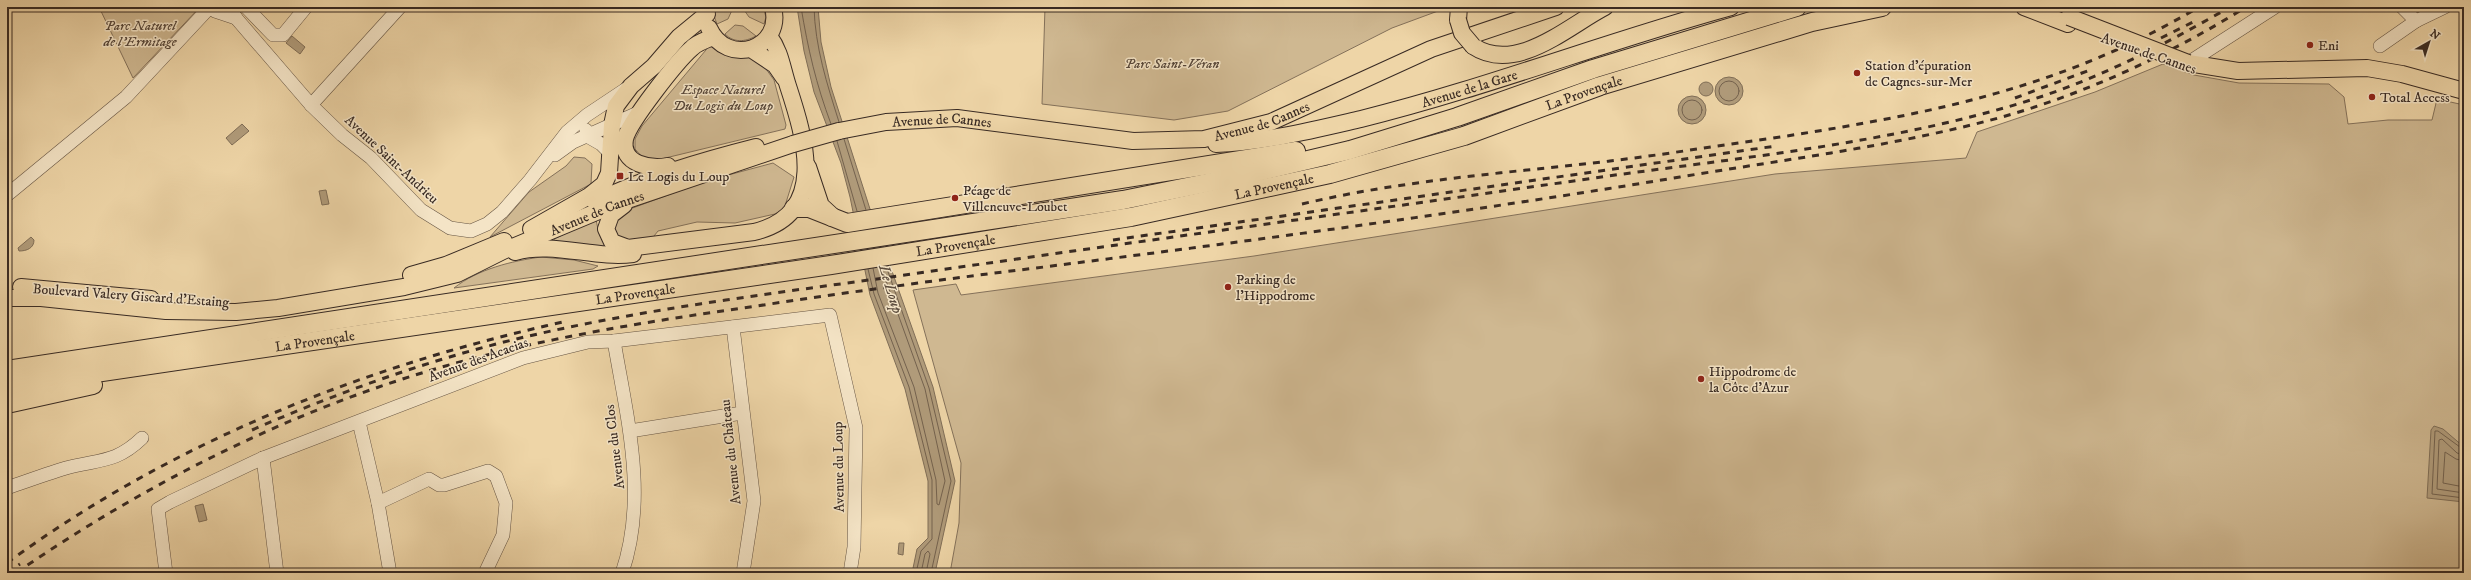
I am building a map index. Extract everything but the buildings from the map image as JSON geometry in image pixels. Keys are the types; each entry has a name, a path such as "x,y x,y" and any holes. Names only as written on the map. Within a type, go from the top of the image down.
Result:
{"highway":[{"name":"La Provençale","path":"7,370 1124,200 1241,176 1350,150 1457,117 1593,68 1797,7"},
{"name":"La Provençale","path":"7,386 947,248 1131,217 1330,174 1464,136 1638,75 1812,22 1882,7"},
{"path":"794,208 810,208 842,221 923,211 1271,156 1457,117"},
{"path":"807,167 820,206 842,221"},
{"path":"7,404 117,379 176,362"}],"main road":[{"path":"707,11 709,29 713,37 726,47 735,50 752,49 769,36 773,26 773,7"},
{"name":"Avenue de Cannes","path":"531,229 625,187 704,160 792,141 838,128 921,111 959,111 1085,126 1172,134 1208,131 1248,122 1386,58 1524,7"},
{"name":"Avenue de Cannes","path":"885,119 957,118 1133,141 1204,139 1271,122 1431,49 1556,7"},
{"path":"1458,14 1462,33 1473,46 1480,51 1494,55 1521,52 1537,46 1605,7"},
{"name":"Avenue de la Gare","path":"1204,139 1214,144 1245,143 1310,131 1415,106 1622,38 1731,7"},
{"name":"Avenue de Cannes","path":"2024,7 2186,65 2238,71 2367,68 2395,73 2464,91"},
{"name":"Avenue de Cannes","path":"2043,7 2186,65"},
{"path":"531,229 597,191 607,179 611,154 612,125 616,106 631,86 654,66 679,37 707,11"},
{"path":"637,198 615,210 608,220 606,229 612,242 628,248 679,243 763,230 783,219 794,208 802,193 807,167 802,132 780,56 769,36"},
{"path":"704,160 651,168 637,164 625,146 628,133 640,112 692,48 713,37"},
{"path":"752,49 775,65 786,79"},
{"name":"Avenue de Cannes","path":"332,300 439,280 481,264 503,251 613,205 637,198 792,141"},
{"name":"Boulevard Valery Giscard d'Estaing","path":"7,288 43,287 202,302 274,299 328,292 431,270 531,229"},
{"path":"481,264 522,250 550,250 613,256 663,250 679,243"},
{"name":"Boulevard Valery Giscard d'Estaing","path":"7,298 41,298 198,312 271,309 332,300"}],"street":[{"path":"246,7 268,31 278,37 283,35 306,7"},
{"path":"311,105 400,7"},
{"path":"2186,65 2207,48 2275,7"},
{"path":"2402,7 2416,21"},
{"path":"2380,46 2416,21 2445,7"},
{"path":"7,195 126,97 224,10"},
{"name":"Avenue Saint-Andrieu","path":"224,10 311,105 342,135 371,158 420,210 450,228 471,230 487,224 502,212 547,160 560,141 587,115 631,86"},
{"path":"547,160 567,145 640,112"},
{"path":"587,136 585,123 587,115 601,117 612,125 625,146"},
{"path":"587,136 601,144 611,154"},
{"name":"Avenue des Acacias","path":"166,573 158,519 158,509 263,458 523,358 588,342 614,341 830,315"},
{"name":"Avenue du Loup","path":"830,315 856,428 854,540 850,573"},
{"name":"Avenue du Château","path":"733,327 742,413 754,501 743,573"},
{"name":"Avenue du Clos","path":"614,341 630,431 636,477 635,518 622,573"},
{"path":"630,431 742,413"},
{"path":"359,422 378,503 390,573"},
{"path":"7,488 68,468 114,458 129,450 142,438"},
{"path":"263,458 276,573"},
{"path":"378,503 429,480 438,485 444,485 488,471 496,476 506,503 503,535 485,573"}],"green space":[{"name":"Parc Naturel de l'Ermitage","path":"99,7 200,7 133,78"},
{"path":"717,7 733,8 728,19 717,24 714,16"},
{"path":"742,7 763,7 766,17 764,24 749,17"},
{"name":"Parc Saint-Véran","path":"1045,7 1440,7 1438,11 1392,28 1228,111 1174,120 1042,104"},
{"path":"735,25 743,26 756,36 740,41 728,37 725,34"},
{"name":"Espace Naturel Du Logis du Loup","path":"711,44 755,54 774,80 786,125 785,129 653,161 643,158 635,149 635,139 642,126"},
{"name":"Hippodrome de la Côte d'Azur","path":"2163,64 2194,75 2239,83 2329,84 2344,97 2348,124 2388,120 2432,120 2437,99 2464,105 2464,573 950,573 959,523 961,463 913,290 956,284 961,295 1254,256 1775,174 1966,158 1977,132 2095,92"},
{"path":"574,157 585,158 592,164 591,184 490,237 529,192 566,166"},
{"path":"773,163 794,177 784,209 775,214 735,223 697,222 658,231 650,241 627,243 616,235 614,222 619,213 706,181"},
{"path":"596,219 600,236 611,249 554,243 554,239"},
{"path":"541,257 574,260 598,266 593,269 454,288 463,281 484,271 519,261"}],"water":[{"name":"Le Loup","path":"797,7 818,7 821,42 831,87 870,209 933,387 955,481 935,573 912,573 917,549 928,538 928,481 905,389 870,295 850,197 841,163 814,92 804,51"},
{"path":"292,36 305,47 300,54 286,43"},
{"path":"1729,77 1739,81 1743,91 1739,101 1729,105 1719,101 1715,91 1719,81"},
{"path":"1706,82 1711,84 1713,89 1711,94 1706,96 1701,94 1699,89 1701,84"},
{"path":"1692,96 1702,100 1706,110 1702,120 1692,124 1682,120 1678,110 1682,100"},
{"path":"242,124 249,131 232,145 226,138"},
{"path":"326,190 329,204 322,205 319,191"},
{"path":"31,237 34,240 33,245 27,250 19,251 18,248"},
{"path":"2434,426 2443,429 2464,447 2464,502 2427,498 2431,430"},
{"path":"203,504 207,520 199,522 195,506"},
{"path":"899,543 904,543 903,555 898,554"}],"railway":[{"path":"1302,204 1417,183 1630,159 1767,139 1825,130 1936,109 1990,95 2042,79 2095,59 2147,36 2199,7"},
{"path":"252,430 316,403 413,368 512,340 615,318 718,301 1822,147 1936,125 2046,95 2093,77 2140,56 2230,7"},
{"path":"16,573 109,513 206,460 256,436 359,394 412,376 494,353 576,335 701,314 894,286 1442,214 1601,190 1882,144 2002,117 2097,84 2128,71 2188,41 2246,7"},
{"path":"2161,38 2193,22"},
{"path":"2015,98 2090,70"},
{"path":"1113,240 1776,146"},
{"path":"7,563 70,520 136,480 203,445 272,414 343,386 415,361 489,340 563,322"},
{"path":"7,573 20,564"}],"place":[{"name":"Eni","path":"2310,45"},
{"name":"Station d’épuration de Cagnes-sur-Mer","path":"1857,73"},
{"name":"Total Access","path":"2372,97"},
{"name":"Le Logis du Loup","path":"620,176"},
{"name":"Péage de Villeneuve-Loubet","path":"955,198"},
{"name":"Parking de l'Hippodrome","path":"1228,287"},
{"name":"Hippodrome de la Côte d'Azur","path":"1701,379"}]}
